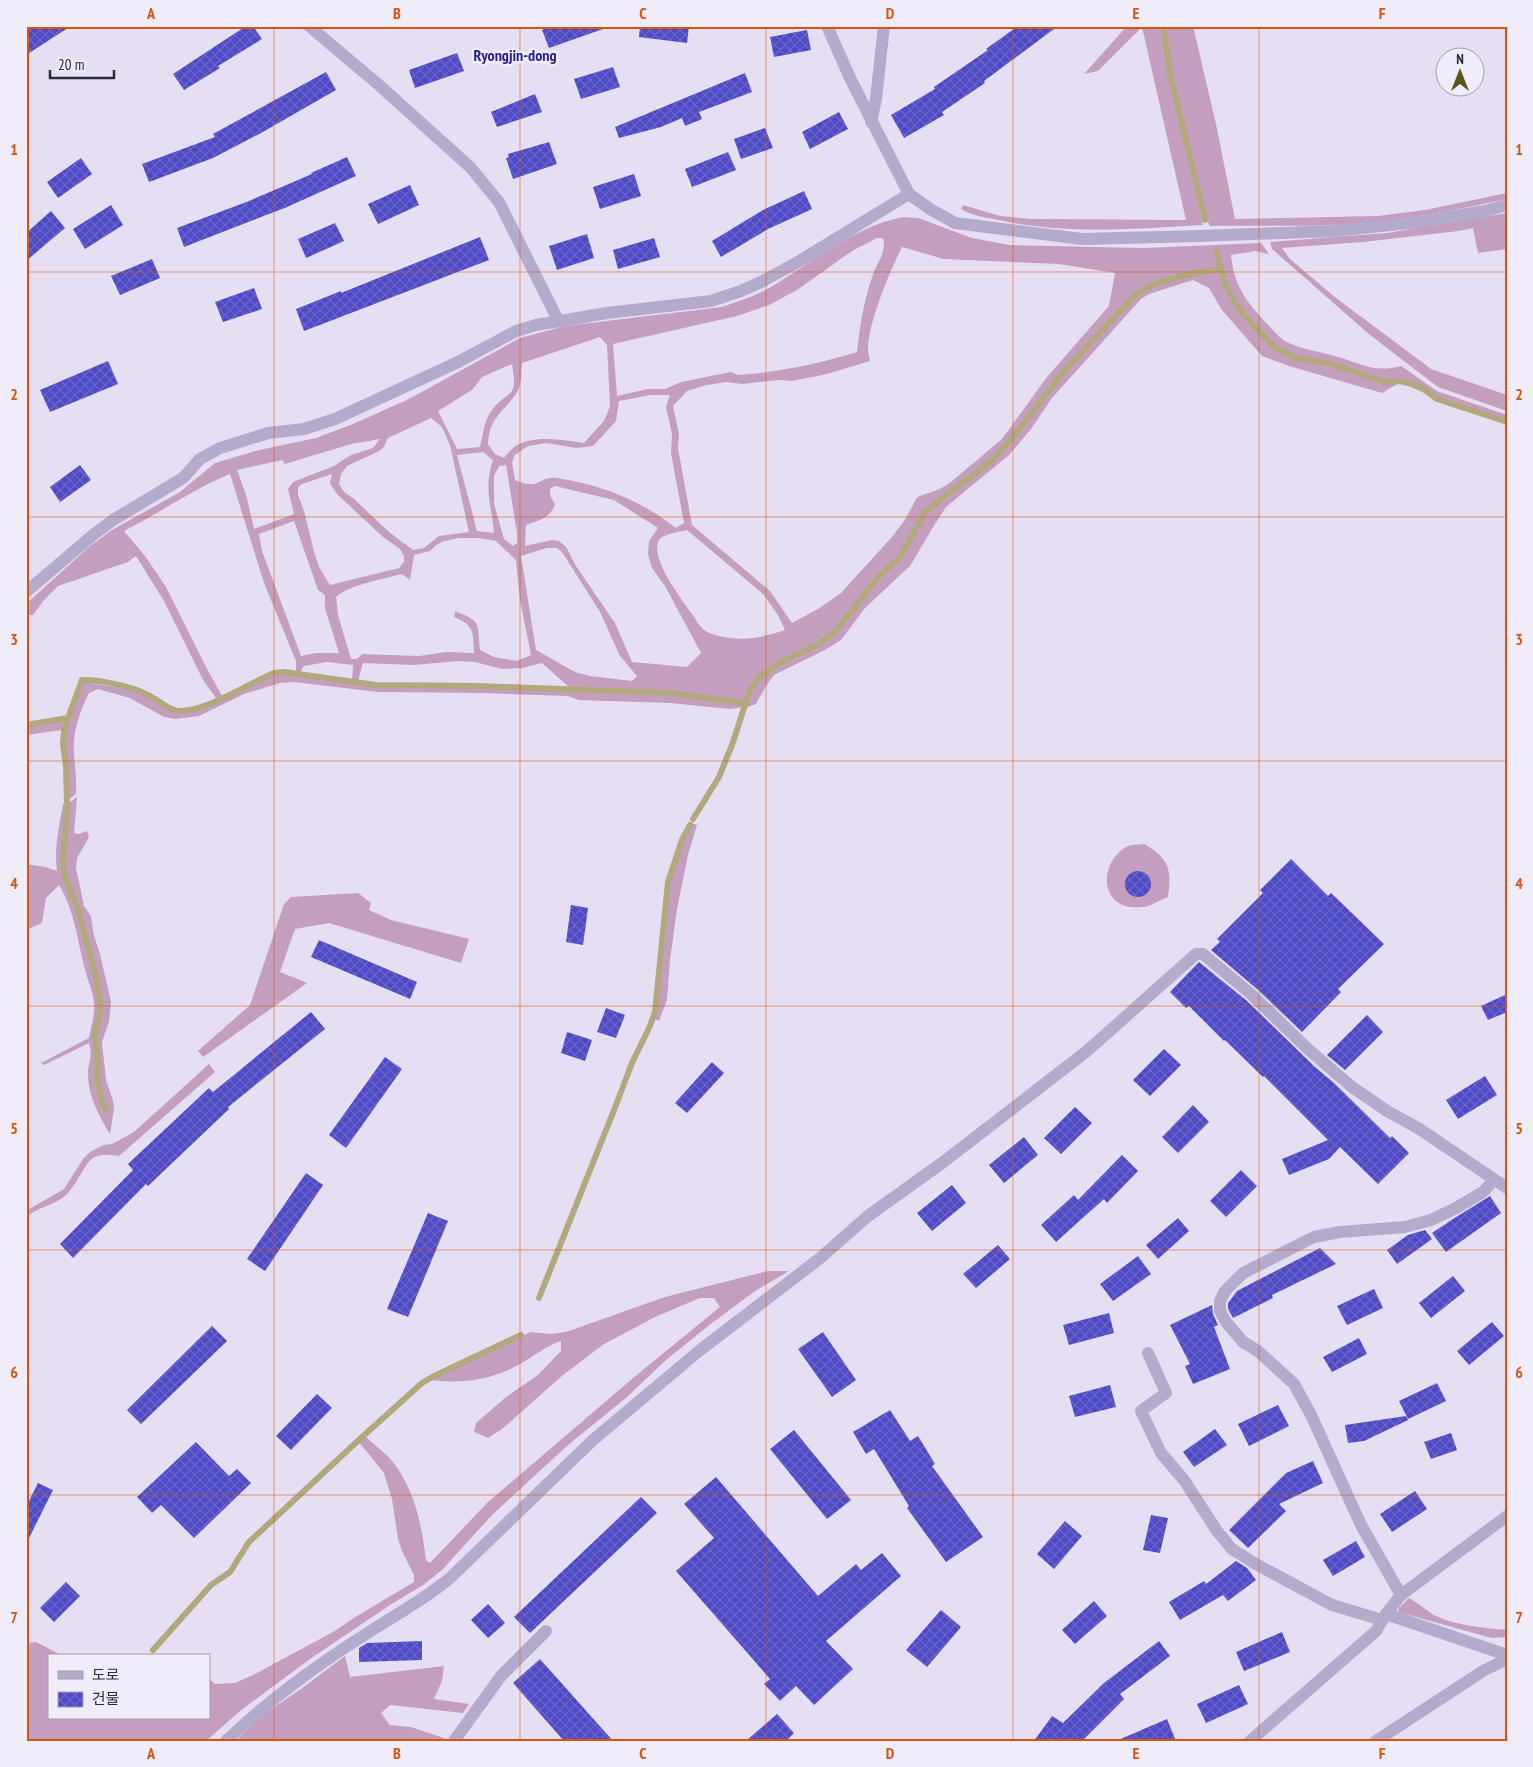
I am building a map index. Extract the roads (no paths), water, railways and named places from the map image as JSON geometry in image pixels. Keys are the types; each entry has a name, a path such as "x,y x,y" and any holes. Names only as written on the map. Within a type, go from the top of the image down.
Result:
{"street":[{"path":"309,26 379,85 470,167 499,202 558,320"},
{"path":"827,26 871,122 909,194 930,209 955,222 1082,239 1334,231 1418,222 1485,211 1507,205"},
{"path":"871,122 876,99 884,26"},
{"path":"26,592 113,520 183,478 200,458 220,448 268,433 304,429 335,419 458,362 516,332 558,320 711,301 741,292 764,282 909,194"},
{"path":"226,1741 247,1721 300,1679 449,1579 592,1440 691,1357 818,1259 868,1216 942,1163 1087,1051 1196,954 1204,954 1237,982 1308,1049 1352,1087 1418,1128 1507,1188"},
{"path":"1401,1595 1361,1525 1311,1415 1294,1384 1258,1351 1243,1342 1226,1322 1220,1311 1220,1301 1225,1291 1243,1273 1314,1237 1340,1232 1405,1227 1431,1220 1483,1192 1494,1180"},
{"path":"1148,1353 1166,1393 1141,1411 1162,1453 1184,1480 1217,1531 1232,1549 1254,1564 1332,1604 1384,1617 1507,1655"},
{"path":"1250,1741 1376,1631 1401,1595 1507,1516"},
{"path":"454,1741 501,1676 546,1631"},
{"path":"1376,1741 1483,1671 1507,1659"}],"waterway":[{"path":"1163,26 1171,78 1205,220"},
{"path":"1216,250 1223,279 1241,312 1273,346 1295,358 1331,364 1384,382 1400,381 1412,384 1425,390 1437,399 1507,422"},
{"path":"693,819 719,777 732,745 750,690 760,677 783,661 817,645 835,631 878,577 901,556 925,512 995,457 1066,369 1135,295 1154,284 1189,274 1220,269"},
{"path":"26,725 68,718 82,680 125,686 142,692 169,708 182,711 204,706 274,673 284,672 376,685 479,686 669,693 745,703"},
{"path":"68,718 63,743 67,803 63,867 67,883 77,906 95,973 101,1006 95,1034 98,1062 97,1076 101,1099 106,1110"},
{"path":"539,1298 632,1063 655,1012 668,882 682,840 690,825"},
{"path":"153,1650 211,1585 230,1572 249,1542 422,1383 521,1335"}],"district":[{"name":"Ryongjin-dong","path":"515,55"}]}
